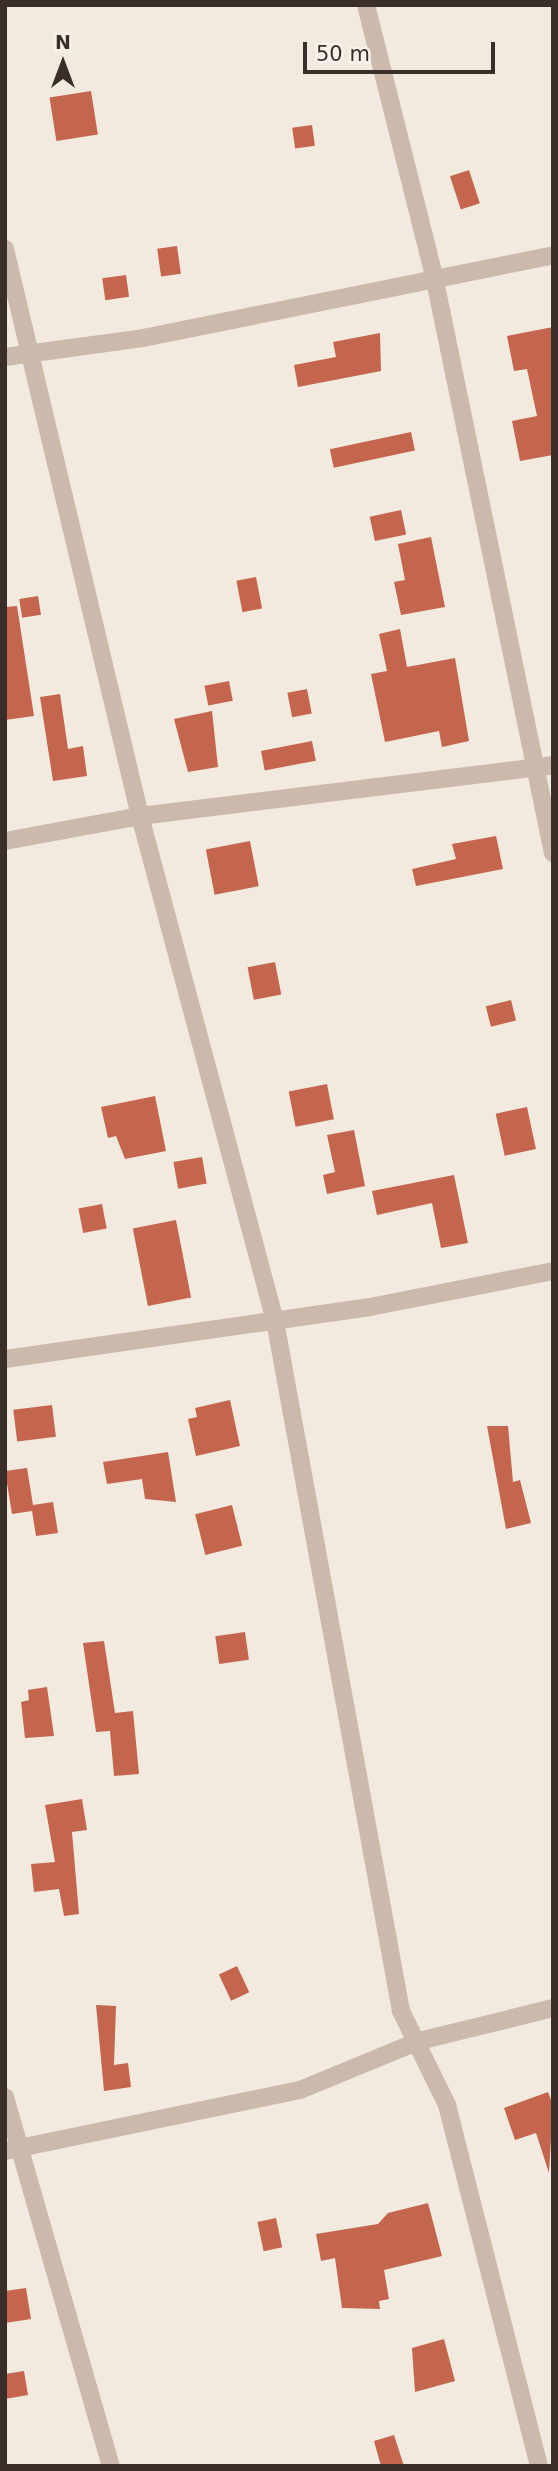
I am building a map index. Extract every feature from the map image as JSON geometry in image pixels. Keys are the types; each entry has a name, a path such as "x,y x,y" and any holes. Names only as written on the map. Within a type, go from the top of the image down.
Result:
{"street":[{"path":"366,5 434,276 533,769 553,853"},
{"path":"5,249 28,355 140,816 275,1321 401,2011 419,2041 447,2105 539,2466"},
{"path":"5,357 143,338 434,276 553,255"},
{"path":"5,841 140,816 553,765"},
{"path":"5,1359 275,1321 553,1271"},
{"path":"11,2150 300,2090 419,2041 553,2008"},
{"path":"5,2097 11,2150 111,2466"}],"building":[{"path":"91,91 98,134 56,141 50,98"},
{"path":"312,125 315,146 295,149 292,128"},
{"path":"469,170 480,203 461,209 450,176"},
{"path":"177,246 181,274 161,277 157,249"},
{"path":"126,275 129,297 105,300 102,278"},
{"path":"553,327 553,455 520,461 512,421 537,416 527,369 514,371 507,336"},
{"path":"380,333 381,371 298,387 294,365 336,357 333,342"},
{"path":"411,432 415,451 334,468 330,449"},
{"path":"401,510 406,534 375,541 370,517"},
{"path":"431,537 445,607 401,615 394,582 405,580 398,544"},
{"path":"256,577 262,608 242,612 236,581"},
{"path":"38,596 41,615 22,618 19,599"},
{"path":"17,606 34,716 5,720 5,607"},
{"path":"400,629 407,667 455,658 469,741 442,747 439,731 385,742 371,674 387,671 379,634"},
{"path":"229,681 233,701 208,705 204,686"},
{"path":"307,689 312,714 292,717 287,693"},
{"path":"60,694 68,749 83,746 87,776 53,781 40,697"},
{"path":"212,711 218,767 188,772 174,719"},
{"path":"312,741 316,761 265,771 261,751"},
{"path":"496,836 503,869 416,886 412,869 456,859 452,844"},
{"path":"250,841 259,886 215,895 206,850"},
{"path":"275,962 281,994 254,1000 248,967"},
{"path":"511,1000 516,1020 491,1027 486,1006"},
{"path":"327,1084 334,1119 296,1127 289,1091"},
{"path":"155,1096 166,1151 125,1159 116,1136 108,1138 101,1107"},
{"path":"527,1107 536,1149 505,1156 496,1114"},
{"path":"354,1130 365,1186 327,1194 323,1175 335,1172 327,1135"},
{"path":"202,1157 207,1184 178,1189 173,1162"},
{"path":"454,1175 468,1243 441,1248 432,1203 377,1215 372,1191"},
{"path":"102,1204 107,1229 83,1233 78,1209"},
{"path":"176,1220 191,1298 148,1306 133,1228"},
{"path":"230,1400 240,1446 196,1456 188,1419 197,1417 195,1408"},
{"path":"52,1405 56,1437 17,1442 13,1410"},
{"path":"487,1426 508,1426 513,1482 520,1480 531,1523 506,1529"},
{"path":"168,1452 176,1502 145,1499 142,1479 107,1484 103,1462"},
{"path":"27,1468 33,1505 53,1502 58,1533 36,1536 32,1511 12,1514 5,1471"},
{"path":"232,1505 242,1546 205,1555 195,1514"},
{"path":"245,1632 249,1660 219,1664 215,1636"},
{"path":"104,1641 115,1713 133,1711 139,1774 114,1776 110,1731 96,1732 83,1643"},
{"path":"47,1687 54,1736 25,1738 21,1702 29,1700 28,1690"},
{"path":"82,1799 87,1830 72,1832 79,1914 64,1916 59,1889 34,1892 31,1864 55,1862 45,1805"},
{"path":"237,1966 249,1992 231,2001 219,1974"},
{"path":"96,2005 116,2006 114,2065 128,2063 131,2087 104,2091"},
{"path":"548,2092 553,2105 549,2173 536,2133 515,2140 504,2108"},
{"path":"428,2203 442,2256 384,2270 389,2299 379,2301 380,2309 342,2308 335,2258 321,2261 316,2234 378,2224 388,2213"},
{"path":"276,2218 282,2247 264,2251 257,2222"},
{"path":"26,2288 31,2319 5,2323 5,2291"},
{"path":"444,2339 455,2381 415,2392 412,2348"},
{"path":"24,2371 28,2395 5,2399 5,2374"},
{"path":"394,2435 404,2466 381,2466 374,2441"}]}
